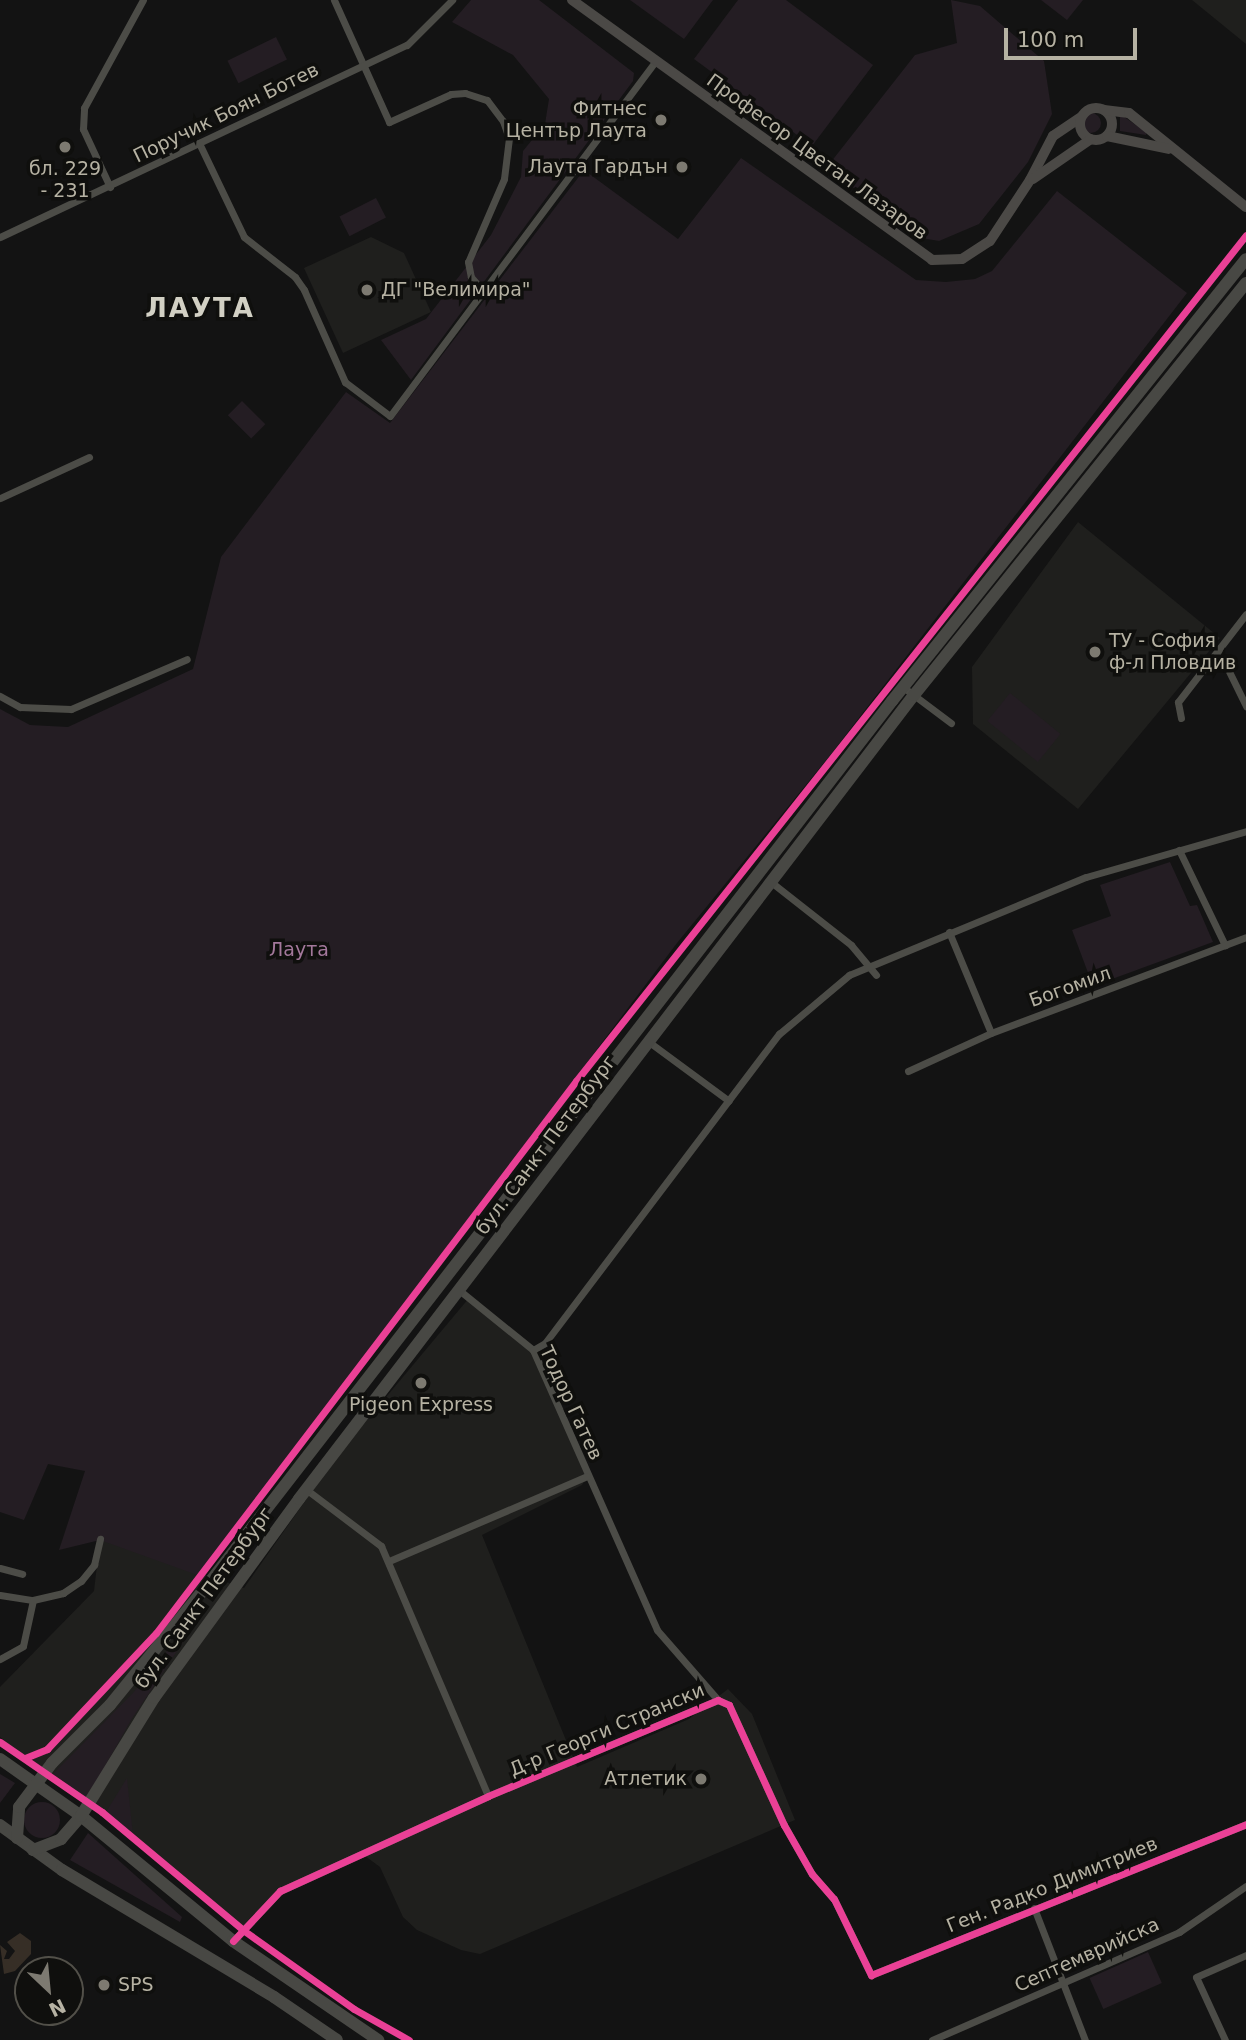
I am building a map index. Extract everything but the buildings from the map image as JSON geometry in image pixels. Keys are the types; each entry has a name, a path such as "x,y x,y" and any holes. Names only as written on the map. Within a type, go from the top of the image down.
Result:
{"main road":[{"name":"бул. Санкт Петербург","path":"17,1838 19,1807 110,1705 206,1587 903,687 1246,259"},
{"name":"бул. Санкт Петербург","path":"33,1850 61,1839 82,1816 154,1698 307,1490 914,695 1246,283"},
{"path":"0,1759 82,1816 233,1941 378,2040"},
{"path":"0,1825 33,1850 337,2040"}],"street":[{"path":"110,187 83,129 84,108 143,0"},
{"path":"334,0 389,122 451,94 465,93 487,100 503,121 509,138 504,179 468,262 471,277 484,292"},
{"name":"Поручик Боян Ботев","path":"0,237 110,187 414,40 452,0"},
{"name":"Професор Цветан Лазаров","path":"572,0 932,260 962,259 976,253 1003,224 1053,136 1081,117"},
{"path":"199,143 244,237 295,277 304,290 345,382 390,416 656,60"},
{"path":"1172,149 1107,136 1091,139 1081,131 1081,117 1093,108 1129,113 1246,207"},
{"path":"1104,110 1112,122 1107,136"},
{"name":"Професор Цветан Лазаров","path":"1030,180 1091,139"},
{"path":"1,495 89,457"},
{"path":"1181,718 1178,702 1246,614"},
{"path":"1217,649 1246,706"},
{"path":"0,696 20,707 71,709 187,659"},
{"path":"903,687 951,723"},
{"path":"533,1350 545,1343 779,1034 849,975 1086,877 1246,831"},
{"path":"1179,850 1226,944"},
{"path":"771,882 851,945 876,975"},
{"path":"948,932 991,1033"},
{"name":"Богомил","path":"908,1071 991,1033 1246,937"},
{"path":"649,1042 729,1101"},
{"name":"Тодор Гатев","path":"459,1290 533,1350 657,1630 718,1700"},
{"path":"389,1561 587,1476"},
{"path":"307,1490 381,1546 488,1796"},
{"path":"0,1595 33,1600 63,1592 81,1581 94,1564 100,1539"},
{"path":"0,1568 22,1574"},
{"path":"0,1659 23,1646 33,1600"},
{"name":"Д-р Георги Странски","path":"233,1941 280,1891 488,1796 718,1700 729,1705 784,1825 812,1874 834,1899 871,1975"},
{"name":"Ген. Радко Димитриев","path":"871,1975 1246,1824"},
{"name":"Септемврийска","path":"932,2040 1179,1932 1246,1886"},
{"path":"1034,1908 1085,2040"},
{"path":"1225,2040 1196,1977 1246,1955"}],"shaded area":[{"path":"1192,0 1246,0 1246,44"},
{"name":"ДГ \"Велимира\"","path":"371,237 404,253 431,312 343,353 304,268"},
{"name":"ТУ - София ф-л Пловдив","path":"1078,522 1220,638 1078,809 973,724 972,667"},
{"path":"469,1298 533,1350 587,1476 582,1485 482,1535 577,1767 689,1719 728,1689 752,1714 795,1820 480,1954 461,1950 417,1930 403,1917 380,1867 361,1853 280,1891 243,1930 102,1812 48,1773 42,1773 0,1737 0,1687 94,1591 100,1539 244,1588 336,1457"},
{"path":"20,1933 31,1941 31,1954 14,1956 14,1971 4,1974 0,1945 7,1951 4,1959 9,1959 15,1951 7,1942"}],"green space":[{"path":"471,0 539,0 634,73 633,81 411,380 381,340 426,319 491,235 521,177 523,151 545,124 549,99 513,55 452,22"},
{"path":"630,0 713,0 684,39"},
{"path":"738,0 786,0 873,65 812,146 694,59"},
{"path":"951,0 980,6 1044,61 1052,114 1028,162 979,224 939,241 916,237 827,167 915,55 957,43"},
{"path":"1041,0 1083,0 1067,20"},
{"path":"276,37 287,59 238,83 227,61"},
{"path":"1091,113 1098,116 1101,123 1098,130 1091,133 1084,130 1081,123 1084,116"},
{"path":"1120,114 1146,132 1146,135 1120,131"},
{"name":"Лаута","path":"741,158 916,280 946,282 975,279 992,271 1057,191 1187,293 831,754 677,943 200,1576 100,1540 59,1550 85,1471 48,1464 24,1520 0,1512 0,709 30,725 68,727 193,669 221,557 346,392 390,423 584,170 678,239"},
{"path":"376,198 386,218 349,236 339,217"},
{"path":"242,401 265,424 251,438 228,415"},
{"path":"1010,693 1061,734 1038,762 987,721"},
{"path":"1170,862 1190,906 1197,905 1213,942 1093,986 1072,930 1111,916 1100,885"},
{"path":"196,1616 199,1618 131,1720 87,1798 53,1774 133,1693"},
{"path":"0,1774 15,1783 0,1803"},
{"path":"127,1778 133,1835 106,1812"},
{"path":"42,1802 54,1808 60,1820 54,1832 42,1838 30,1832 24,1820 30,1808"},
{"path":"88,1833 182,1917 180,1922 70,1860"},
{"path":"1148,1952 1162,1983 1103,2009 1090,1978"}],"cycle path":[{"path":"25,1758 47,1749 156,1633 576,1081 1246,235"},
{"path":"233,1941 280,1891 488,1796 718,1700 729,1705 784,1825 812,1874 834,1899 871,1975 1246,1824"},
{"path":"0,1742 102,1812 243,1930 354,2009 409,2040"}],"place":[{"name":"Фитнес Център Лаута","path":"661,120"},
{"name":"бл. 229 - 231","path":"65,147"},
{"name":"Лаута Гардън","path":"682,167"},
{"name":"ДГ \"Велимира\"","path":"367,290"},
{"name":"ТУ - София ф-л Пловдив","path":"1095,652"},
{"name":"Pigeon Express","path":"421,1383"},
{"name":"Атлетик","path":"701,1779"},
{"name":"SPS","path":"104,1985"}],"district":[{"name":"ЛАУТА","path":"200,309"}]}
